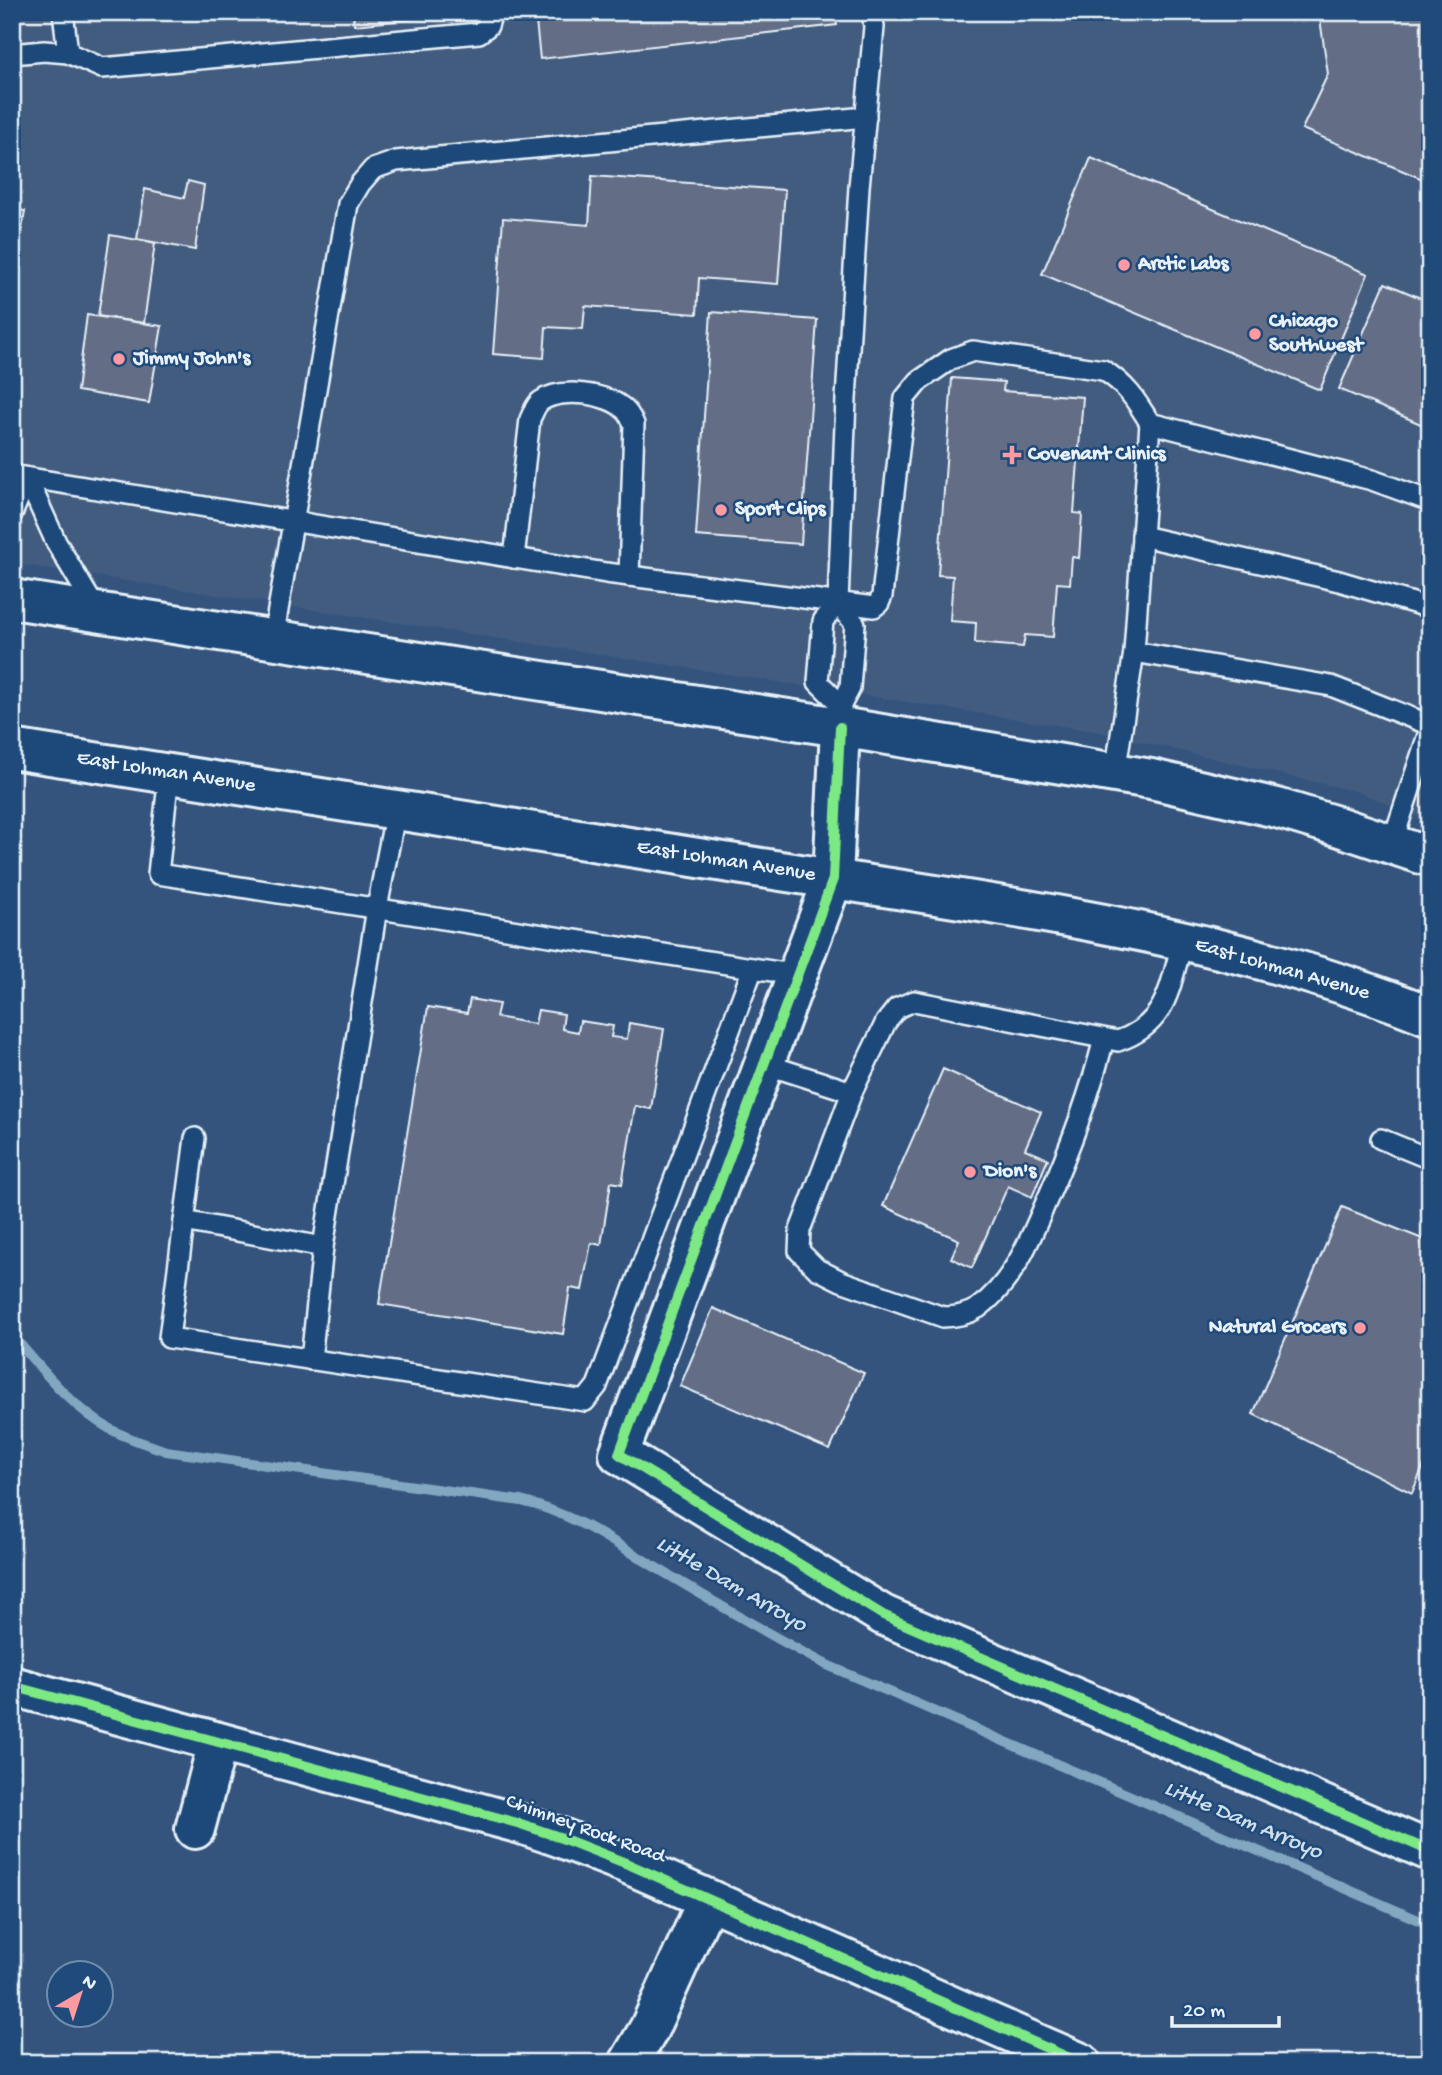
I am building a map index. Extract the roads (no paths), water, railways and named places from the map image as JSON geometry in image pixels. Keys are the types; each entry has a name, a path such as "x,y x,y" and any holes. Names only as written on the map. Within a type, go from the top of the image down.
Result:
{"street":[{"path":"12,598 272,639 841,716 1212,792 1264,805 1430,857"},
{"path":"841,716 833,879 619,1454 883,1615 1430,1851"},
{"name":"East Lohman Avenue","path":"12,749 1028,911 1224,951 1338,984 1430,1016"},
{"name":"Chimney Rock Road","path":"12,1686 521,1824 594,1850 1081,2063"},
{"path":"195,1829 218,1742"},
{"path":"629,2063 653,2019 708,1899"}],"lane":[{"path":"63,12 68,52"},
{"path":"12,54 68,52 102,68 479,33 488,26 492,12"},
{"path":"841,716 818,682 822,621 838,603 847,386 859,187 874,27 872,12"},
{"path":"272,639 348,204 373,169 396,161 866,117"},
{"path":"20,477 629,576 874,607 883,596 905,398 919,381 951,359 973,351 1103,370 1120,380 1150,423 1134,652 1115,773"},
{"path":"514,558 530,419 539,402 553,395 580,393 609,399 625,410 634,424 629,576"},
{"path":"1150,423 1372,480 1430,501"},
{"path":"12,514 20,477"},
{"path":"20,477 98,612"},
{"path":"1142,536 1339,582 1430,608"},
{"path":"838,603 855,624 849,688 841,716"},
{"path":"1134,652 1331,686 1430,727 1392,844"},
{"path":"169,774 158,874 797,975"},
{"path":"311,1360 323,1247 377,908 396,810"},
{"path":"1104,1039 1089,1093 1058,1175 1023,1254 1000,1288 977,1308 960,1317 943,1317 841,1281 817,1269 799,1251 800,1230 852,1092 886,1022 898,1008 914,1001 1118,1041 1136,1035 1152,1022 1162,1008 1183,941"},
{"path":"195,1138 169,1338 585,1401 597,1386 753,968"},
{"path":"765,1064 852,1092"},
{"path":"1381,1139 1430,1159"},
{"path":"184,1221 323,1247"}],"waterway":[{"name":"Little Dam Arroyo","path":"12,1335 82,1410 124,1436 166,1451 521,1501 556,1512 604,1536 738,1616 827,1665 1430,1925"}],"place":[{"name":"Arctic Labs","path":"1124,265"},
{"name":"Chicago Southwest","path":"1255,334"},
{"name":"Jimmy John's","path":"119,359"},
{"name":"Covenant Clinics","path":"1012,455"},
{"name":"Sport Clips","path":"721,510"},
{"name":"Dion's","path":"970,1172"},
{"name":"Natural Grocers","path":"1360,1328"}]}
